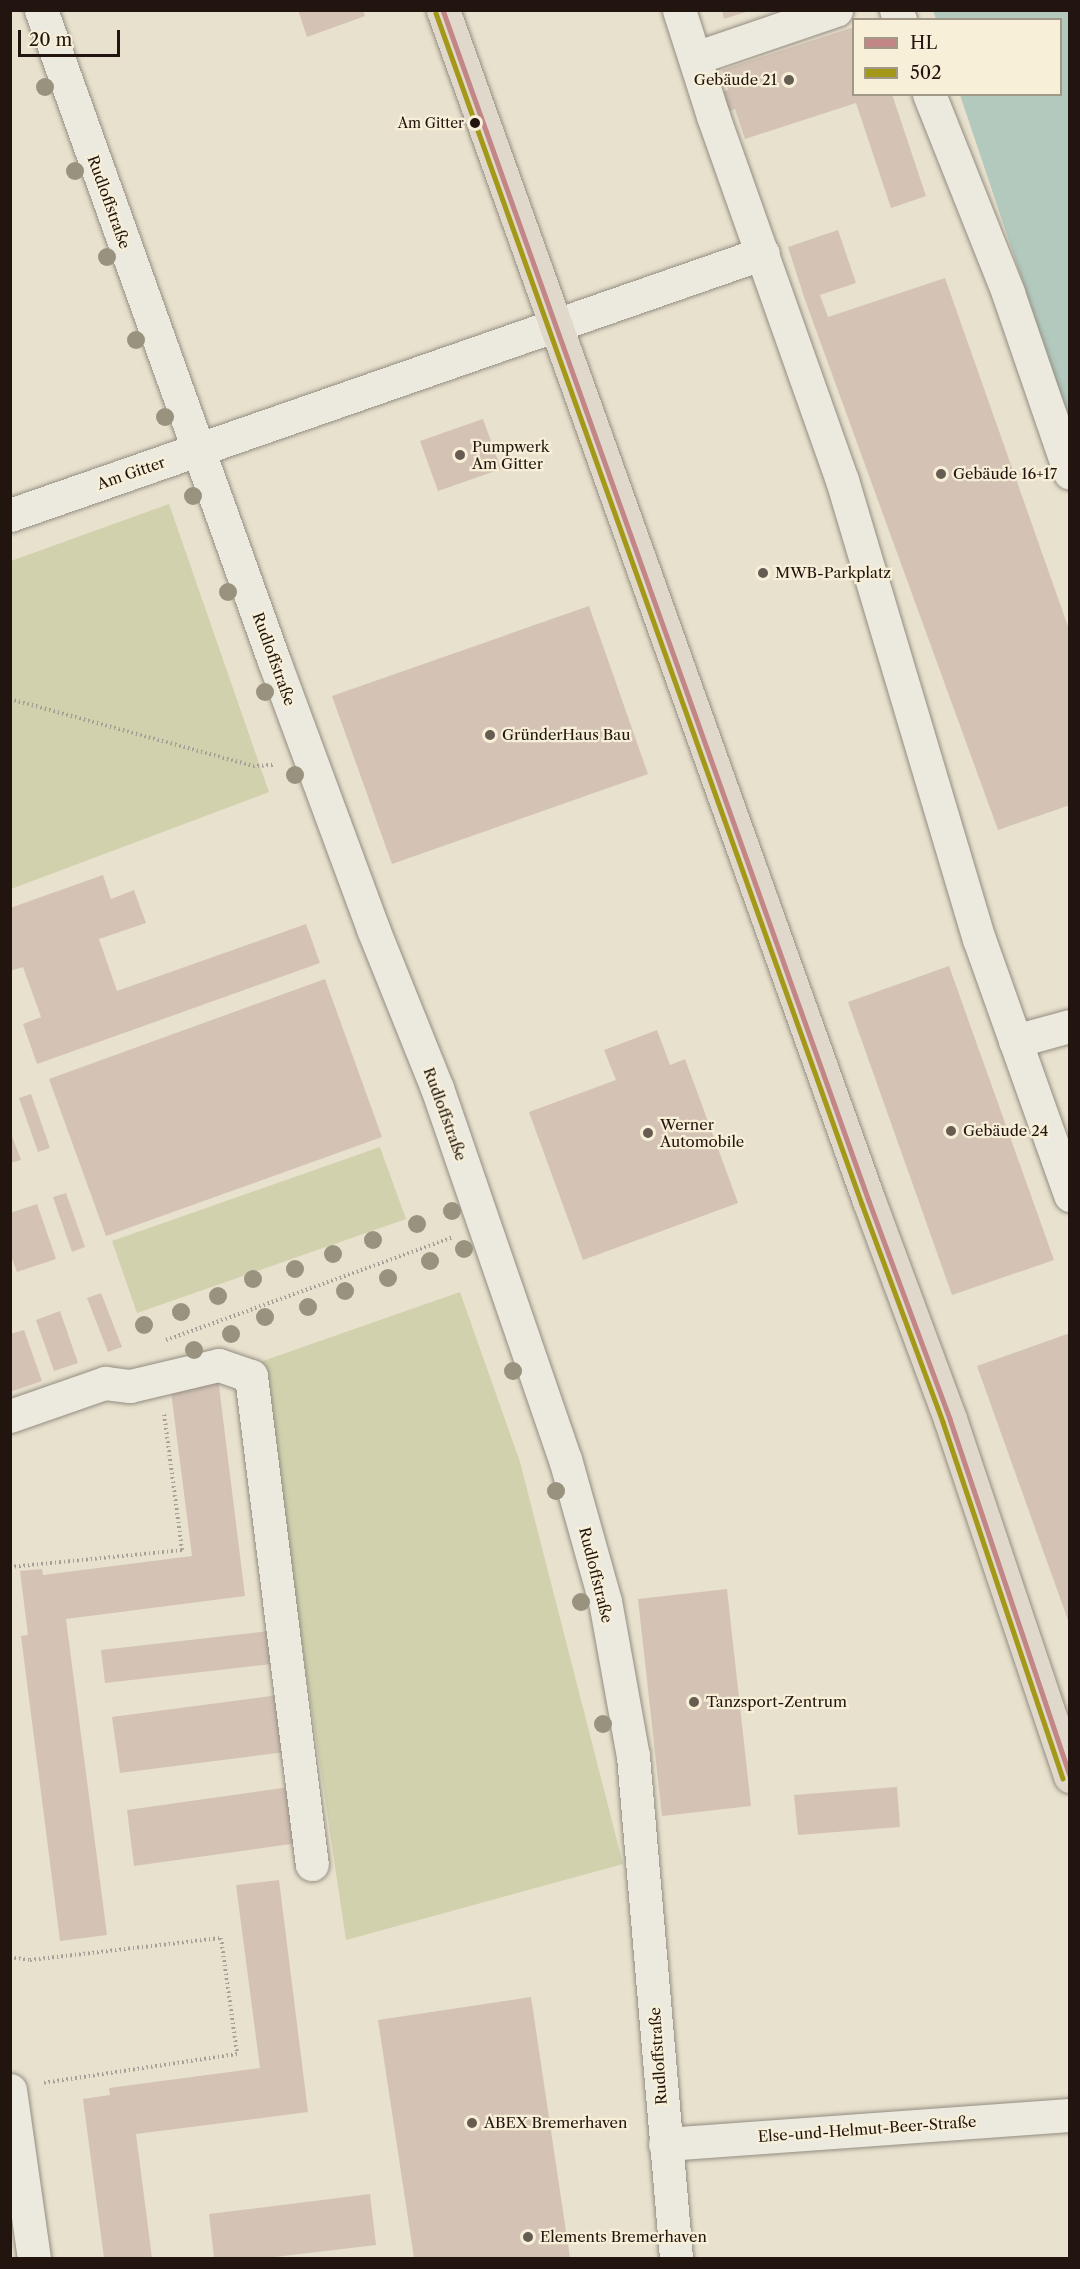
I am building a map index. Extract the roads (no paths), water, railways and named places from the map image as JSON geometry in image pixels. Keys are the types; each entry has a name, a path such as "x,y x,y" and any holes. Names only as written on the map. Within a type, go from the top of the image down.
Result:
{"main road":[{"path":"443,10 868,1202 950,1419 1070,1776"}],"street":[{"name":"Rudloffstraße","path":"41,10 197,450 373,929 437,1088 565,1458 606,1601 633,1756 676,2259"},
{"path":"679,10 713,116 842,480 980,939 1070,1195"},
{"path":"695,58 836,10"},
{"path":"930,96 1008,293 1070,473"},
{"name":"Am Gitter","path":"10,515 763,253"},
{"path":"1015,1041 1070,1026"},
{"path":"10,1416 105,1383 130,1386 219,1365 251,1376 312,1864"},
{"path":"22,2087 34,2259"},
{"name":"Else-und-Helmut-Beer-Straße","path":"665,2144 1070,2115"}],"place":[{"name":"Gebäude 21","path":"789,80"},
{"name":"Am Gitter","path":"475,123"},
{"name":"Pumpwerk Am Gitter","path":"460,455"},
{"name":"Gebäude 16+17","path":"941,474"},
{"name":"MWB-Parkplatz","path":"763,573"},
{"name":"GründerHaus Bau","path":"490,735"},
{"name":"Gebäude 24","path":"951,1131"},
{"name":"Werner Automobile","path":"648,1133"},
{"name":"Tanzsport-Zentrum","path":"694,1702"},
{"name":"ABEX Bremerhaven","path":"472,2123"},
{"name":"Elements Bremerhaven","path":"528,2237"}]}
